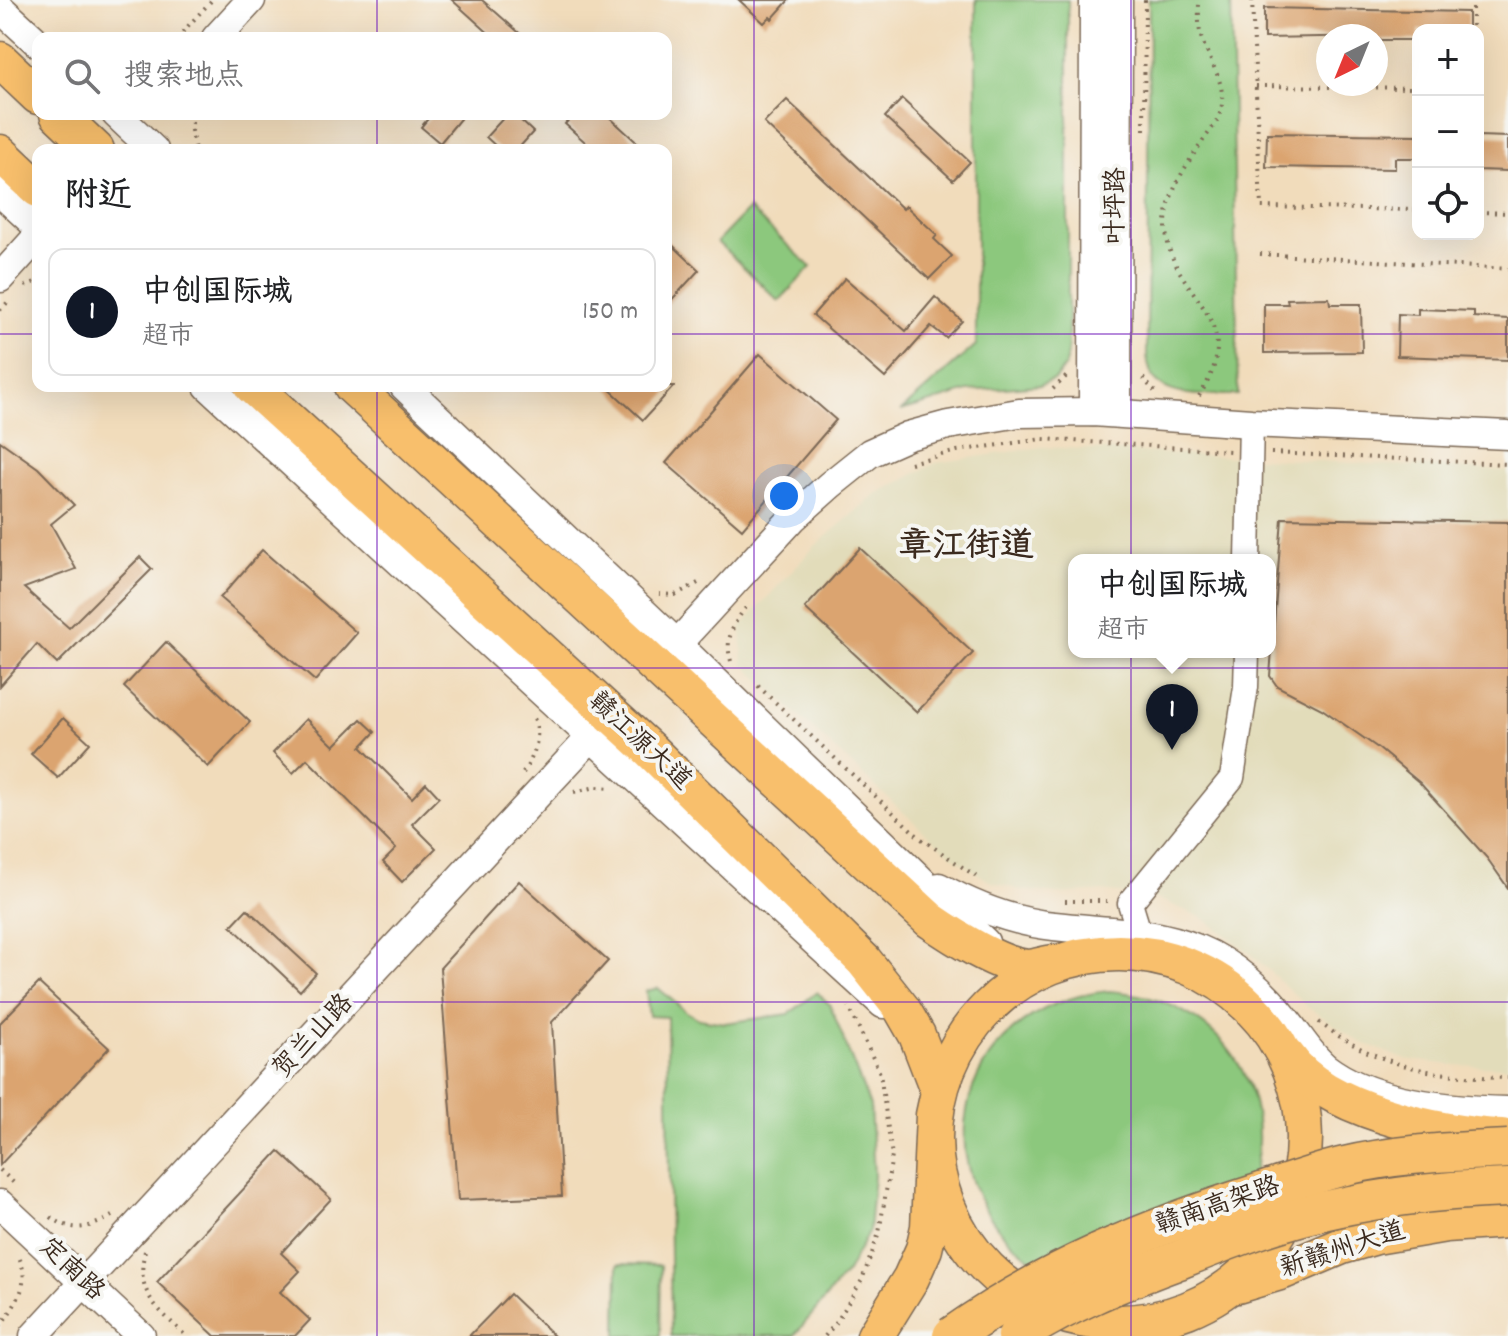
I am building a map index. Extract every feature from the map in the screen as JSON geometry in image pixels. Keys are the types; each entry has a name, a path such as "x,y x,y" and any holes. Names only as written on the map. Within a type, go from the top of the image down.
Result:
{"highway":[{"name":"赣南高架路","path":"952,1336 1045,1278 1196,1212 1347,1165 1420,1154 1508,1149"},
{"name":"赣南高架路","path":"1017,1336 1095,1293 1254,1231 1301,1216 1365,1201 1457,1189 1508,1188"}],"main road":[{"path":"0,60 32,90"},
{"path":"64,120 90,144"},
{"path":"0,153 32,183"},
{"name":"赣江源大道","path":"259,392 650,750 864,961 893,996 917,1035 939,1092 934,1115 934,1151"},
{"path":"358,392 909,903 953,936 1003,960 1028,968 1142,943 1213,979 1242,1000 1267,1027 1296,1069 1352,1102 1392,1118 1444,1132 1508,1137"},
{"path":"934,1115 942,1081 956,1049 975,1020 992,1003 1030,975 1062,961 1097,954"},
{"path":"1136,1336 1228,1289 1255,1264 1277,1235 1294,1202 1302,1166 1304,1129 1299,1093 1286,1058 1267,1027"},
{"path":"934,1151 939,1184 951,1216 968,1245 990,1271 1017,1292 1046,1308 1079,1319 1112,1323 1146,1322 1179,1314"},
{"path":"875,1336 911,1278 924,1249 929,1227 934,1151"},
{"name":"新赣州大道","path":"1228,1289 1283,1271 1342,1246 1411,1228 1508,1220"}],"street":[{"path":"222,32 251,0"},
{"name":"叶坪路","path":"1094,0 1105,412"},
{"name":"叶坪路","path":"1105,412 1118,0"},
{"path":"0,8 32,37"},
{"path":"132,120 150,144"},
{"path":"0,192 32,221"},
{"path":"0,278 32,243"},
{"path":"215,392 917,1035"},
{"path":"410,392 677,644 1003,960"},
{"path":"677,644 793,518 870,453 908,436 948,425 1019,413 1105,412 1251,423 1508,435"},
{"path":"1248,554 1251,423"},
{"path":"1142,943 1130,903 1232,778 1246,687 1247,658"},
{"name":"贺兰山路","path":"34,1336 592,736"},
{"path":"911,871 983,909 1023,921 1142,943 1172,938 1202,950 1228,967 1273,1005 1327,1068 1355,1085 1389,1096 1464,1110 1508,1111"},
{"name":"定南路","path":"10,1197 84,1282 141,1336"},
{"path":"1446,1224 1508,1234"}],"path":[{"path":"183,32 212,0"},
{"path":"1144,138 1145,0"},
{"path":"1196,402 1207,385 1216,358 1213,322 1181,274 1166,229 1175,188 1221,112 1223,95 1200,35 1199,0"},
{"path":"1252,0 1261,207 1412,210"},
{"path":"1472,0 1472,24"},
{"path":"1256,86 1412,88"},
{"path":"192,120 194,144"},
{"path":"1484,212 1508,213"},
{"path":"1260,254 1508,269"},
{"path":"1043,393 1056,387 1075,365"},
{"path":"1141,368 1143,381 1161,395"},
{"path":"899,467 957,451 1042,439 1508,464"},
{"path":"654,591 661,595 675,595 703,579"},
{"path":"739,669 729,660 732,625 757,595"},
{"path":"749,678 920,838 986,883"},
{"path":"567,800 575,792 586,789 622,789"},
{"path":"1062,902 1103,900 1130,903"},
{"path":"825,1336 836,1323 866,1268 879,1233 892,1156 880,1073 849,1007"},
{"path":"1317,1020 1340,1038 1391,1063 1433,1071 1508,1078"},
{"path":"0,1170 10,1197"},
{"path":"42,1209 64,1226 79,1229 93,1226 122,1208"},
{"path":"150,1241 145,1250 142,1271 146,1292 159,1310 186,1336"},
{"path":"0,1326 17,1302 26,1282 17,1253"}],"shaded area":[{"path":"1042,447 1508,471 1508,1067 1450,1065 1404,1059 1360,1042 1309,1008 1250,953 1203,918 1159,899 1103,891 1058,894 1020,890 989,881 929,836 743,664 741,626 815,546 876,494 936,463"}],"green space":[{"path":"976,0 1068,0 1068,348 1065,367 1055,379 1041,385 968,391 901,411 976,345"},
{"path":"1149,0 1231,0 1238,395 1180,393 1169,389 1152,376 1148,362"},
{"path":"749,209 811,267 779,301 717,242"},
{"path":"658,988 699,1019 725,1023 789,1014 817,992 830,1005 870,1106 874,1175 869,1231 847,1272 794,1336 671,1336 667,1017 649,1016 646,991"},
{"path":"1109,991 1148,997 1182,1011 1211,1030 1233,1055 1249,1085 1257,1119 1257,1155 1249,1194 1052,1272 1007,1238 979,1197 966,1153 967,1108 983,1066 1012,1031 1055,1004"},
{"path":"618,1264 661,1265 660,1336 617,1336"}],"building":[{"path":"452,0 482,0 518,32 487,32"},
{"path":"739,0 789,0 772,19 770,17 764,23"},
{"path":"1264,8 1468,12 1468,24 1412,24 1412,40 1388,40 1388,24 1316,24 1316,37 1264,38"},
{"path":"902,99 970,162 953,180 885,117"},
{"path":"787,100 903,209 906,206 937,235 934,239 952,256 929,279 764,123"},
{"path":"427,120 459,120 440,143 421,127"},
{"path":"502,120 520,120 533,132 522,144 494,144 486,137"},
{"path":"569,120 612,120 638,144 587,144 565,124"},
{"path":"1267,133 1412,135 1412,158 1395,158 1395,169 1266,167"},
{"path":"1484,136 1508,137 1508,171 1484,170"},
{"path":"672,245 699,270 672,299"},
{"path":"845,278 906,331 935,297 962,321 946,338 931,326 885,378 813,315"},
{"path":"1329,298 1330,304 1361,304 1362,352 1264,353 1264,304 1288,304 1287,299"},
{"path":"1418,309 1474,311 1474,317 1508,319 1508,360 1397,356 1398,314 1418,315"},
{"path":"760,354 836,420 742,529 666,463"},
{"path":"613,392 669,392 643,420"},
{"path":"0,441 38,468 74,505 51,524 76,569 24,588 69,628 140,557 152,569 57,664 37,644 0,686"},
{"path":"1282,518 1508,522 1508,888 1487,858 1420,783 1378,748 1322,709 1277,686 1270,676 1271,658 1276,658 1276,597"},
{"path":"860,548 973,653 917,712 805,608"},
{"path":"262,550 357,633 315,681 220,598"},
{"path":"166,642 250,722 208,767 124,687"},
{"path":"63,718 90,743 58,778 31,754"},
{"path":"306,719 334,746 361,719 375,732 361,747 412,798 426,783 439,797 412,824 436,848 402,882 383,862 396,849 307,759 293,773 273,753"},
{"path":"519,881 608,961 552,1022 562,1196 458,1200 440,968"},
{"path":"247,909 316,973 300,991 231,926"},
{"path":"39,983 109,1048 0,1165 0,1023"},
{"path":"279,1151 331,1199 281,1253 300,1271 280,1292 310,1320 295,1336 215,1336 157,1282"},
{"path":"510,1294 554,1336 469,1336"}],"place":[{"name":"中创国际城","path":"1172,750"}],"district":[{"name":"章江街道","path":"966,548"}]}
